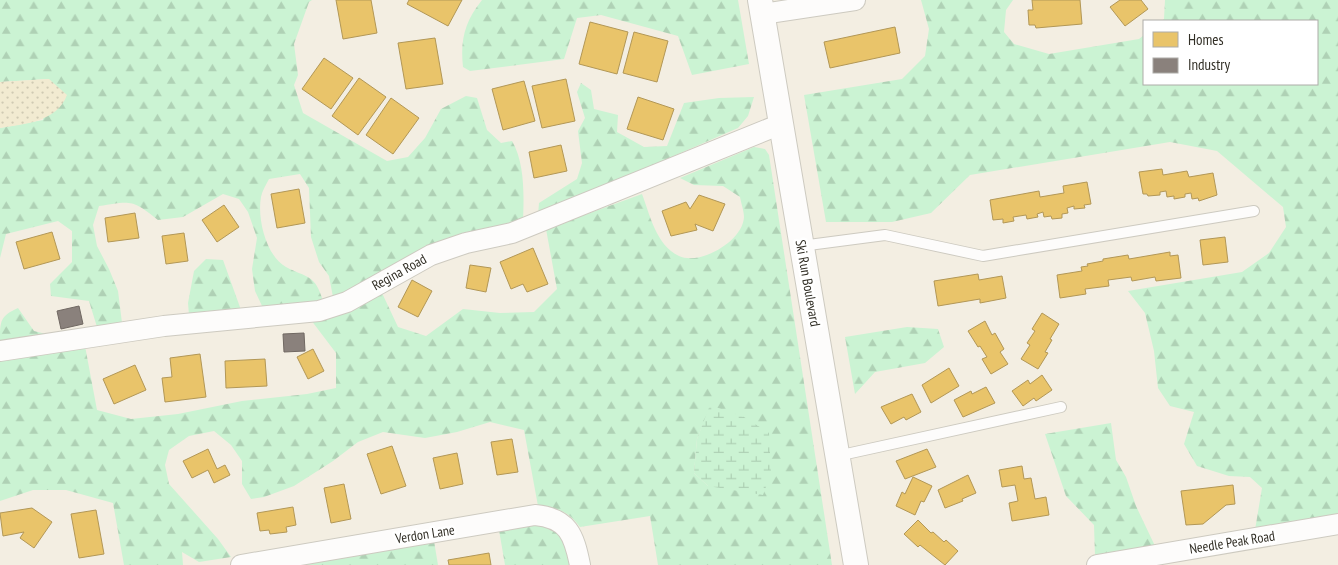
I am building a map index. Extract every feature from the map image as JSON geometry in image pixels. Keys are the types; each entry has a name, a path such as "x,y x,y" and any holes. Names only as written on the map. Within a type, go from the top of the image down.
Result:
{"street":[{"path":"761,7 855,0"},
{"name":"Ski Run Boulevard","path":"761,7 856,565"},
{"name":"Regina Road","path":"0,351 164,326 319,311 347,302 431,255 466,243 512,232 546,220 781,124"},
{"name":"Verdon Lane","path":"241,565 535,515 553,517 568,529 574,541 580,565"},
{"name":"Needle Peak Road","path":"1097,565 1338,524"}],"lane":[{"path":"802,246 884,235 983,256 1254,211"},
{"path":"837,456 1062,407"}],"green space":[{"path":"0,0 312,0 309,2 294,44 298,75 294,85 303,113 387,161 408,157 425,138 441,109 466,96 477,98 487,130 501,143 512,141 516,150 523,180 523,221 333,297 329,276 319,262 311,237 309,188 300,174 269,179 262,192 260,206 264,236 268,246 279,262 313,281 323,301 263,308 255,291 252,269 257,238 248,212 239,199 223,194 183,217 158,220 142,208 131,203 99,206 93,225 97,246 118,291 122,323 97,327 89,301 51,296 50,284 72,262 72,231 58,221 6,234 0,258 0,128 43,120 49,79 0,82"},
{"path":"482,0 738,0 749,64 692,75 678,36 601,15 577,18 564,59 470,71 463,67 463,39 471,16"},
{"path":"921,0 1013,0 1006,10 1004,32 1014,44 1049,54 1139,39 1143,36 1143,85 1318,85 1318,20 1162,20 1165,0 1338,0 1338,516 1255,530 1262,488 1250,477 1229,476 1197,466 1184,444 1194,412 1170,406 1158,388 1154,351 1145,313 1128,291 1242,272 1269,253 1286,227 1283,207 1217,151 1170,142 970,175 931,213 892,222 826,222 804,95 902,79 925,56 929,29"},
{"path":"581,83 591,90 594,109 618,115 617,132 644,147 667,146 684,103 719,98 754,97 748,116 738,128 538,215 539,203 577,179 582,163 578,131 585,118 577,92"},
{"path":"754,147 765,149 769,155 832,565 658,565 650,516 580,527 562,511 538,506 524,430 490,422 457,432 425,438 383,432 358,442 294,486 264,497 251,499 242,484 242,461 231,445 214,431 189,436 169,450 165,465 169,484 218,539 231,557 199,562 182,552 183,565 124,565 113,503 66,490 33,490 0,501 0,361 85,346 97,410 131,419 178,414 242,401 307,394 336,388 336,353 311,320 331,317 348,311 382,293 398,327 426,336 463,309 500,313 534,312 557,289 546,229 642,194 659,237 671,251 679,256 698,258 729,243 742,226 744,215 740,197 723,186 694,185 680,178","holes":["711,405 708,486 694,473 697,439"]},
{"path":"206,259 223,260 241,310 189,315 188,303 194,271"},
{"path":"18,308 34,331 46,334 0,341 2,320"},
{"path":"907,327 938,329 944,347 925,363 875,372 855,394 845,337"},
{"path":"710,405 744,417 769,433 771,473 763,495 708,486 694,473 697,439"},
{"path":"1111,423 1116,460 1126,477 1136,506 1155,546 1095,556 1094,525 1066,496 1045,434"},
{"path":"534,525 550,529 561,537 568,549 572,565 505,565 499,530"},
{"path":"434,541 438,565 292,565"}],"sand":[{"path":"49,79 67,95 56,111 39,120 0,128 0,82"}],"building: Homes":[{"path":"336,0 371,0 377,33 343,39"},
{"path":"409,0 462,0 448,26 407,4"},
{"path":"1032,0 1080,0 1082,24 1036,28 1035,25 1029,25 1028,10 1033,10"},
{"path":"1120,0 1141,0 1148,9 1125,26 1110,7"},
{"path":"590,22 628,32 617,74 579,64"},
{"path":"895,27 900,53 830,68 824,42"},
{"path":"634,32 668,41 657,82 623,73"},
{"path":"435,38 443,84 406,89 398,43"},
{"path":"324,58 353,78 331,109 302,89"},
{"path":"359,78 386,97 358,135 332,116"},
{"path":"566,79 575,121 542,128 532,86"},
{"path":"524,81 535,121 503,130 492,89"},
{"path":"638,97 674,109 663,140 627,129"},
{"path":"391,98 419,118 393,154 366,135"},
{"path":"561,145 567,171 534,178 529,152"},
{"path":"1162,169 1163,175 1187,171 1189,177 1213,173 1217,195 1199,201 1198,198 1192,199 1191,193 1185,194 1185,197 1174,199 1174,196 1167,197 1166,191 1160,192 1160,195 1148,196 1143,194 1139,172"},
{"path":"1087,182 1091,204 1084,205 1085,208 1074,209 1074,206 1067,208 1068,213 1062,214 1062,218 1052,219 1051,216 1044,217 1043,212 1037,214 1038,217 1027,219 1026,215 1013,217 1014,221 1003,223 1003,219 993,220 990,200 1039,191 1040,197 1064,193 1063,186"},
{"path":"299,189 305,223 277,228 271,194"},
{"path":"699,195 725,204 713,231 695,224 697,230 671,236 662,211 686,202 690,209"},
{"path":"224,205 239,227 217,242 202,220"},
{"path":"135,213 139,238 108,242 105,218"},
{"path":"52,232 60,259 24,269 16,242"},
{"path":"184,233 188,261 166,264 162,236"},
{"path":"1225,237 1228,262 1203,265 1200,240"},
{"path":"533,248 548,284 527,292 523,284 511,289 500,262"},
{"path":"1170,252 1170,256 1178,255 1181,278 1156,281 1155,277 1132,281 1131,277 1108,280 1109,286 1085,289 1086,294 1060,298 1057,275 1082,271 1081,267 1103,261 1103,259 1128,255 1129,259"},
{"path":"470,265 491,268 486,292 466,288"},
{"path":"978,274 979,280 1002,276 1006,298 980,303 980,299 938,306 934,281"},
{"path":"412,280 432,291 418,317 398,307"},
{"path":"1042,313 1059,324 1045,352 1048,353 1038,369 1021,359 1030,345 1027,343 1035,331 1032,329"},
{"path":"985,321 992,335 995,333 1004,349 1000,352 1008,364 991,374 982,359 987,357 968,331"},
{"path":"313,349 324,371 308,379 297,357"},
{"path":"200,354 206,397 165,402 162,378 172,377 170,358"},
{"path":"265,359 267,386 226,388 225,361"},
{"path":"135,365 146,390 114,404 103,379"},
{"path":"949,368 959,386 931,403 922,385"},
{"path":"1042,375 1052,390 1036,401 1034,398 1023,406 1012,391 1028,380 1030,384"},
{"path":"986,387 995,403 963,417 954,400 971,391 972,394"},
{"path":"912,394 921,412 906,420 904,417 891,424 881,407"},
{"path":"512,439 518,472 497,475 491,442"},
{"path":"392,446 406,486 381,494 367,454"},
{"path":"208,449 217,469 225,465 230,475 214,483 208,470 192,478 183,461"},
{"path":"927,449 936,467 905,479 896,461"},
{"path":"457,453 463,484 440,489 433,458"},
{"path":"1022,466 1024,479 1031,478 1035,499 1046,497 1049,515 1012,521 1009,503 1018,501 1015,485 1002,487 999,470"},
{"path":"968,475 976,493 962,499 963,501 945,508 938,490"},
{"path":"913,477 932,486 924,502 921,501 915,515 896,506 902,492 905,494"},
{"path":"344,484 351,519 331,523 324,488"},
{"path":"1233,485 1235,504 1226,505 1203,524 1186,525 1181,491"},
{"path":"293,507 296,525 286,527 287,532 270,534 269,530 260,531 257,513"},
{"path":"32,508 52,522 34,548 20,538 24,532 3,536 0,513"},
{"path":"96,510 104,554 79,558 71,514"},
{"path":"918,520 931,533 933,532 944,542 946,540 958,551 945,565 920,545 918,547 904,534"},
{"path":"489,553 491,565 449,565 448,560"}],"building: Industry":[{"path":"79,306 83,324 61,329 57,311"},
{"path":"304,333 305,351 284,352 283,334"}]}
